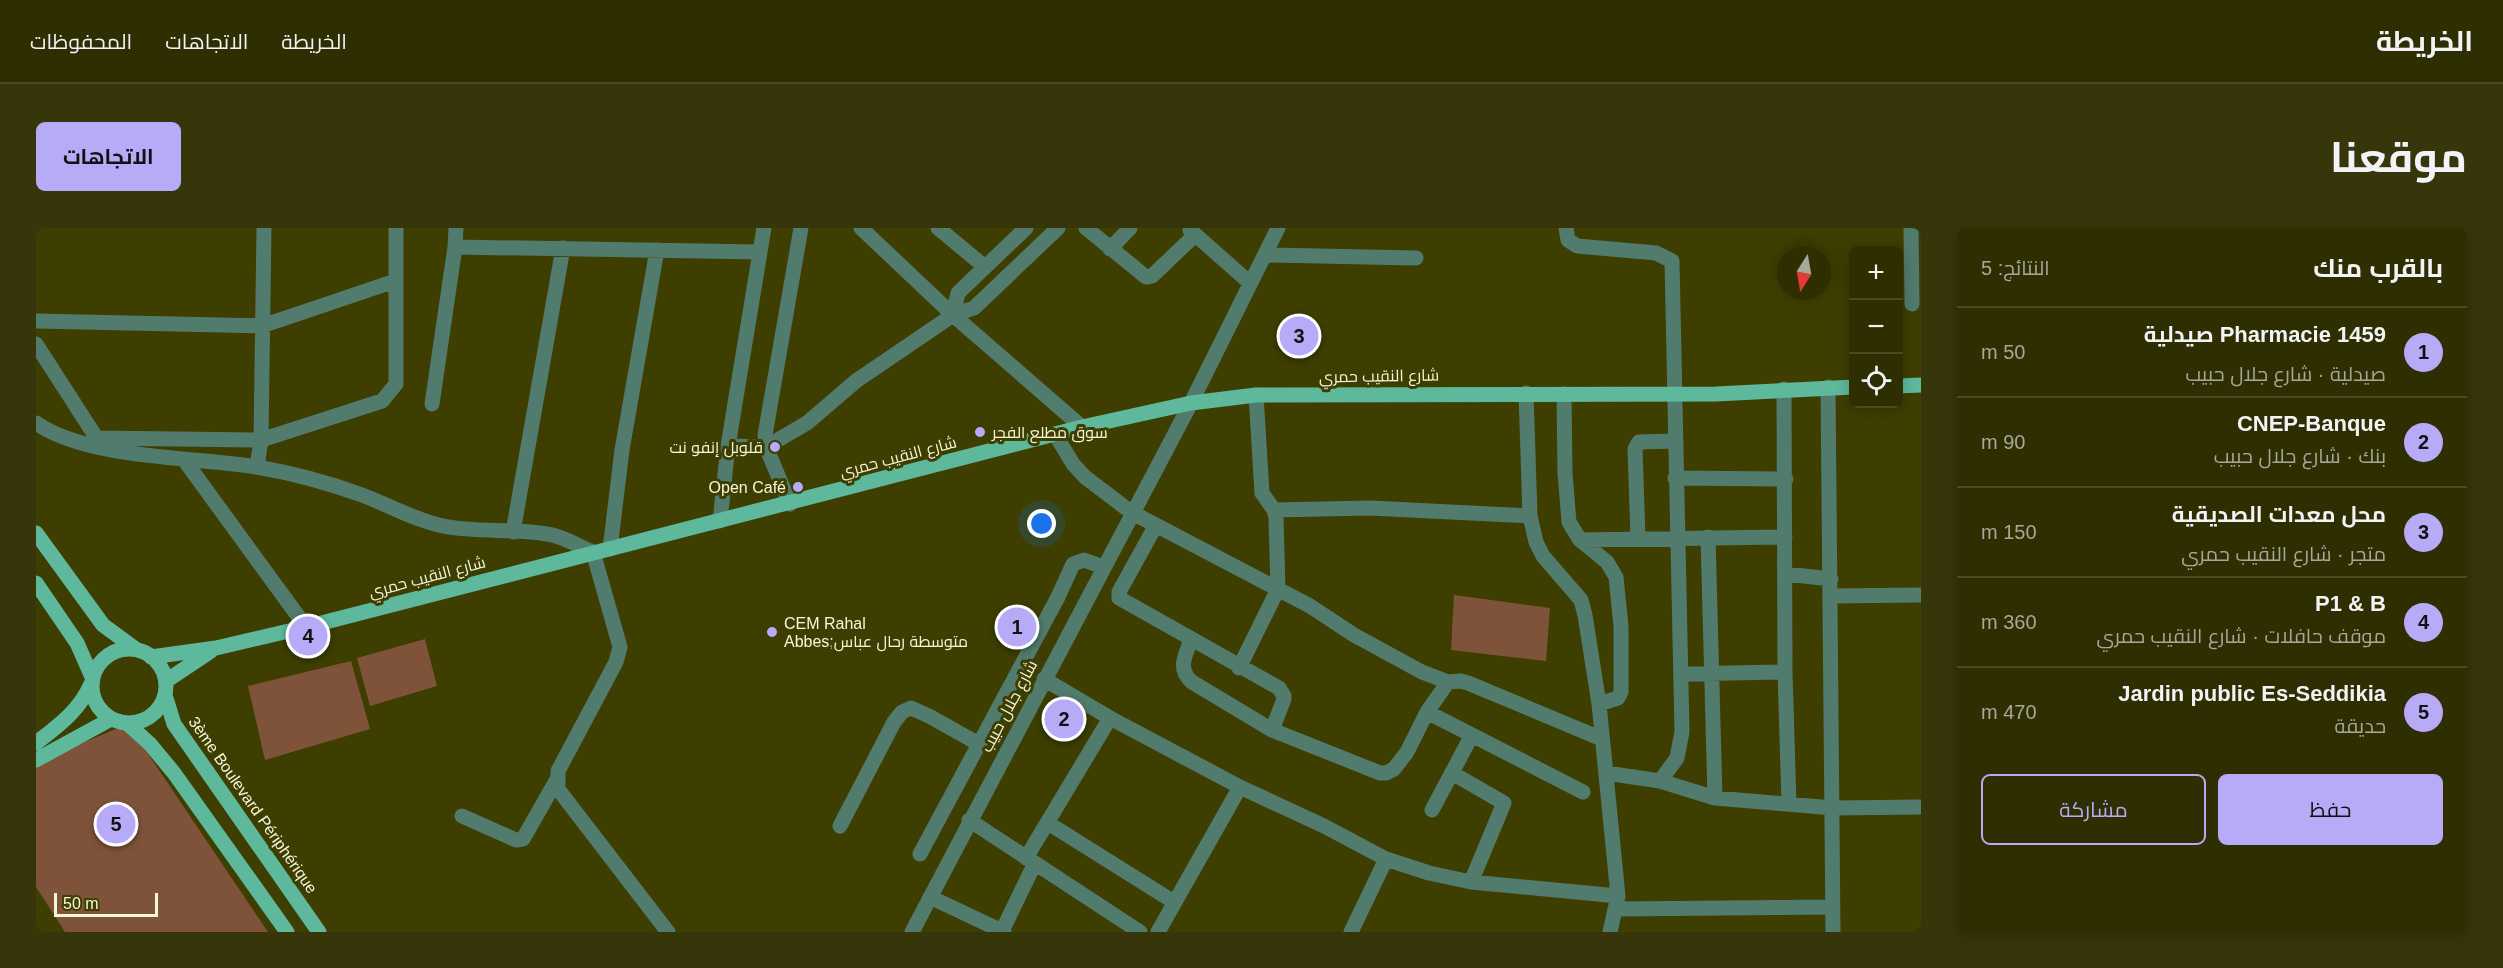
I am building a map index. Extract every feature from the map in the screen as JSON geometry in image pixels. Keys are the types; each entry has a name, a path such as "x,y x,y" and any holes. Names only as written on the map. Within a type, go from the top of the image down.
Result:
{"main road":[{"path":"1903,386 1921,385"},
{"name":"شارع النقيب حمري","path":"144,653 216,648 306,627 1082,427 1191,403 1256,395 1716,394 1849,387"},
{"path":"36,533 103,625 144,653 163,672 165,688 162,703 152,716 128,724 111,719 98,708 94,700 92,681 77,643 36,583"},
{"name":"شارع النقيب حمري","path":"165,688 216,648"},
{"path":"36,743 69,717 83,701 96,668 109,655 118,651 144,653"},
{"name":"3ème Boulevard Périphérique","path":"165,688 174,724 319,932"},
{"path":"36,760 111,719"},
{"path":"128,724 150,744 174,773 287,932"}],"street":[{"path":"257,467 261,440 264,228"},
{"path":"99,443 261,440 382,401 396,384 396,228"},
{"path":"432,404 456,228"},
{"path":"720,522 728,446 764,228"},
{"path":"790,504 766,447 767,419 801,228"},
{"path":"861,228 953,315 1082,427"},
{"path":"938,228 985,267"},
{"path":"953,315 958,293 1026,228"},
{"path":"728,446 766,447 807,423 856,381 953,315 974,308 1058,228"},
{"path":"1086,228 1141,275 1149,277 1192,231 1250,283"},
{"path":"1110,249 1130,228"},
{"name":"شارع جلال حبيب","path":"912,932 1131,512 1191,403 1278,228"},
{"path":"1566,228 1568,240 1577,246 1656,253 1672,261 1674,441 1682,674 1680,745 1677,758 1660,781"},
{"path":"1911,228 1912,304"},
{"path":"455,247 760,252"},
{"path":"513,532 563,248"},
{"path":"609,549 622,450 657,250"},
{"path":"1264,255 1416,258"},
{"path":"36,321 262,326 395,280"},
{"path":"36,344 99,443"},
{"path":"1828,387 1833,932"},
{"path":"1784,389 1785,672 1789,804"},
{"path":"1527,393 1530,516 1536,542 1543,556 1581,600 1599,704 1617,903 1610,932"},
{"path":"1564,394 1565,473 1569,522 1580,540 1607,562 1616,577 1621,626 1621,692 1618,698 1599,704"},
{"path":"1239,668 1278,589 1274,510 1262,493 1256,395"},
{"path":"36,423 52,434 185,461 257,467 347,490 404,514 442,526 466,530 551,534 593,552 620,647 616,662 558,771 556,782 523,839 516,840 462,816"},
{"path":"1055,434 1073,464 1085,477 1131,512 1310,606 1354,635 1422,672 1448,682 1468,683 1504,697 1546,718 1602,739"},
{"path":"1638,538 1635,449 1639,442 1674,441"},
{"path":"185,461 306,627"},
{"path":"1675,478 1786,479"},
{"path":"1274,510 1370,508 1530,516"},
{"path":"1156,525 1119,592 1119,598 1239,668 1279,688 1284,696 1272,730"},
{"path":"1708,537 1715,798"},
{"path":"1580,540 1785,537"},
{"path":"920,854 1073,564 1084,560 1103,567"},
{"path":"1786,574 1831,579"},
{"path":"1830,596 1921,595"},
{"path":"1191,640 1182,668 1187,678 1272,730 1312,748 1380,773 1395,769 1407,752 1427,712 1448,682"},
{"path":"1682,674 1785,672"},
{"path":"1044,679 1110,718 1240,787 1324,826 1386,859 1429,873 1471,882 1617,903 1833,907"},
{"path":"840,826 894,722 902,712 911,708 979,744"},
{"path":"1427,712 1583,792"},
{"path":"930,897 1003,931 1048,823 1110,718"},
{"path":"1432,810 1472,735"},
{"path":"1452,773 1504,803 1471,882"},
{"path":"1606,773 1660,781 1715,798 1833,808 1921,807"},
{"path":"556,782 563,797 660,928"},
{"path":"1158,932 1240,787"},
{"path":"969,820 1140,932"},
{"path":"1048,823 1174,902"},
{"path":"1351,932 1386,859"}],"shaded area":[{"path":"1454,595 1550,608 1546,661 1451,650"},
{"path":"425,639 437,686 370,706 357,658"},
{"path":"351,661 370,729 265,760 248,686"},
{"path":"128,724 268,932 65,932 36,887 36,762"}],"place":[{"name":"محل معدات الصديقية","path":"1299,336"},
{"name":"سوق مطلع الفجر","path":"980,432"},
{"name":"قلوبل إنفو نت","path":"775,447"},
{"name":"Open Café","path":"798,487"},
{"name":"Pharmacie 1459 صيدلية","path":"1017,627"},
{"name":"CEM Rahal Abbes;متوسطة رحال عباس","path":"772,632"},
{"name":"P1 & B","path":"308,636"},
{"name":"CNEP-Banque","path":"1064,719"},
{"name":"Jardin public Es-Seddikia","path":"116,824"}]}
